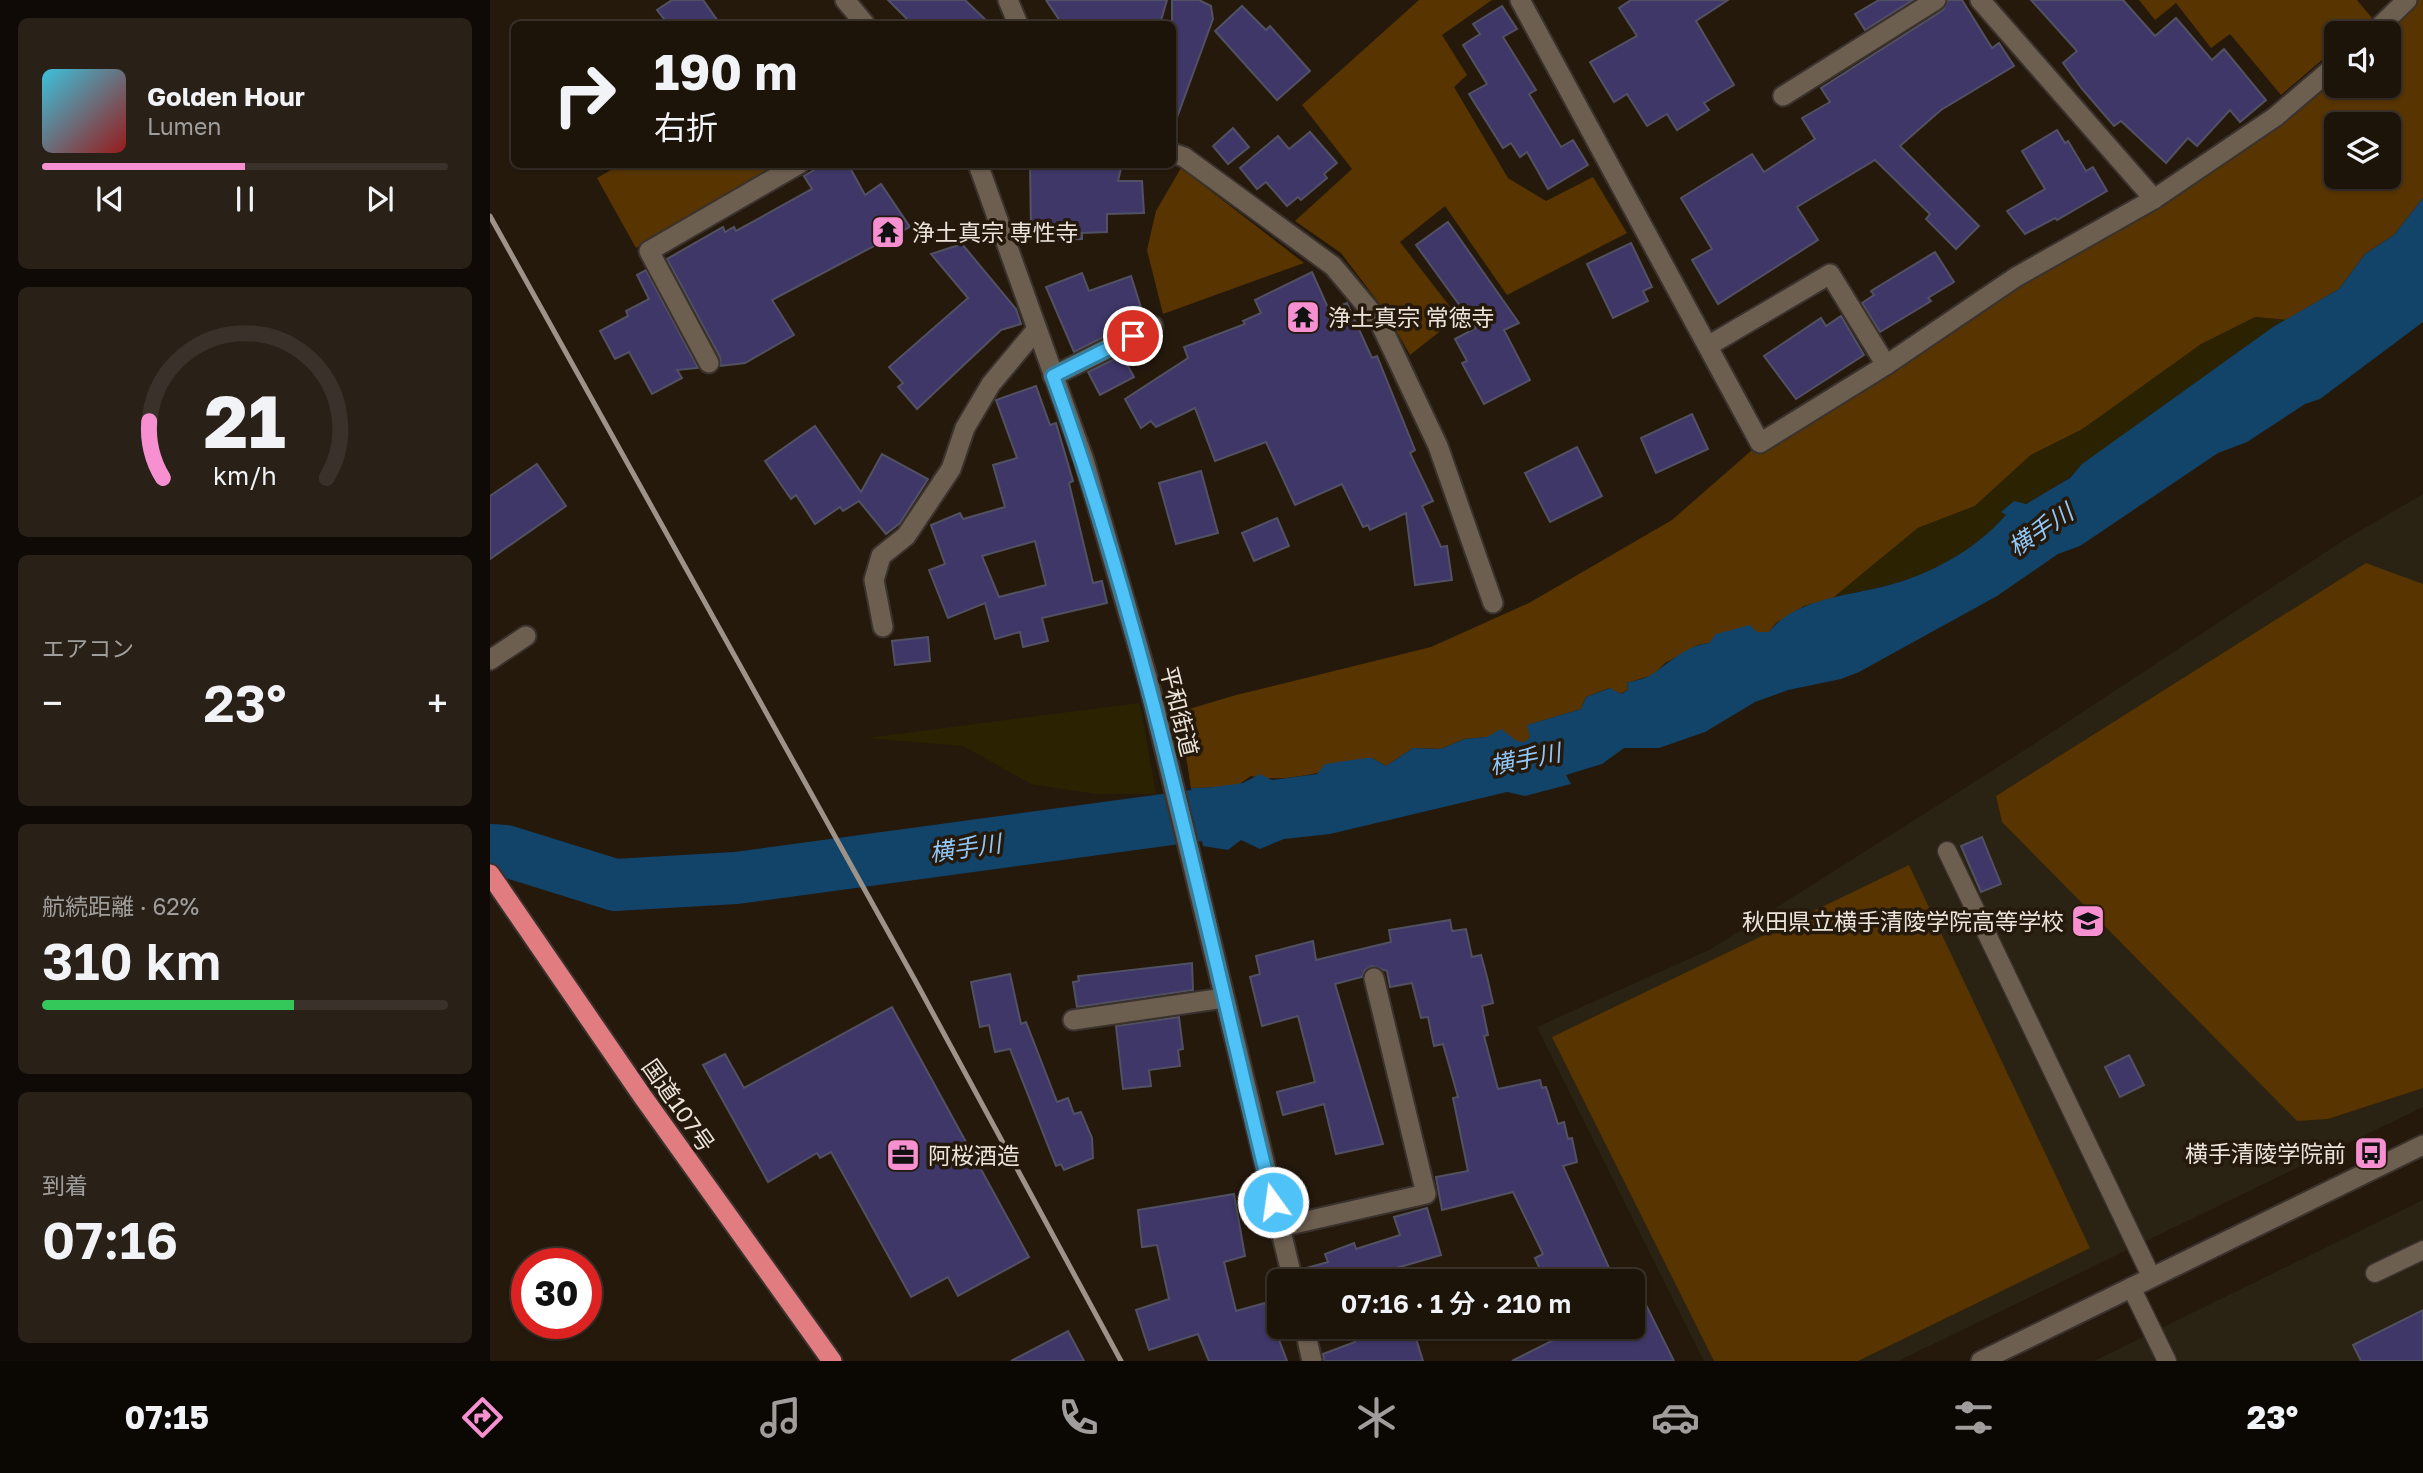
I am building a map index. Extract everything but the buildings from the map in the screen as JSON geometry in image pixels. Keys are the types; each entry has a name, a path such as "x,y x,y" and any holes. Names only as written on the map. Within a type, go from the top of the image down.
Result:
{"highway":[{"name":"国道107号","path":"490,874 643,1097 832,1361"}],"street":[{"path":"845,0 862,21"},
{"path":"1008,0 1017,21"},
{"path":"1520,0 1760,443 1886,365 2016,277 2154,199 2275,117 2324,75"},
{"path":"1783,96 1936,0"},
{"path":"1980,0 2154,199"},
{"path":"2385,21 2407,0"},
{"path":"1176,154 1184,157 1333,266 1379,321 1438,446 1493,603"},
{"path":"709,363 649,251 792,168"},
{"name":"平和街道","path":"979,168 1084,460 1155,705 1290,1269"},
{"path":"1708,346 1830,274 1886,365"},
{"path":"1053,376 1153,326"},
{"path":"883,627 874,580 881,556 906,536 951,468 965,428 991,384 1036,330"},
{"path":"490,660 526,636"},
{"path":"1280,1227 1426,1194 1374,978"},
{"path":"1073,1020 1224,998"},
{"path":"1981,1361 2423,1145"},
{"path":"1307,1339 1312,1361"}],"lane":[{"path":"1947,851 2151,1276"},
{"path":"2375,1273 2423,1250"},
{"path":"2131,1287 2167,1361"}],"shaded area":[{"path":"1419,0 1492,0 1442,35 1467,75 1454,87 1508,178 1546,201 1593,177 1627,233 1507,295 1445,206 1400,242 1458,317 1410,355 1385,311 1341,253 1295,221 1352,169 1302,105"},
{"path":"2139,0 2357,0 2372,18 2368,21 2324,21 2324,58 2281,95 2230,34 2211,48 2176,3 2155,20"},
{"path":"2407,0 2423,0 2423,198 2394,235 2365,254 2339,289 2286,320 2255,317 2081,430 2031,455 1975,506 1918,528 1833,598 1804,606 1776,623 1769,632 1698,645 1665,663 1653,675 1627,683 1628,690 1620,694 1609,688 1586,697 1581,709 1528,725 1530,737 1525,743 1488,737 1464,739 1441,749 1413,748 1386,766 1372,758 1297,777 1251,776 1235,787 1191,788 1179,712 1236,695 1431,647 1529,603 1672,520 1760,443 2154,199 2324,74 2324,98 2401,98 2401,21 2385,21"},
{"path":"615,168 778,168 636,248 597,178"},
{"path":"1181,168 1304,263 1163,314 1147,250 1156,211"},
{"name":"秋田県立横手清陵学院高等学校","path":"2423,494 2423,1107 1898,1361 1704,1361 1537,1027 1711,949 2031,746 2344,540"},
{"path":"2366,563 2423,584 2423,1088 2328,1119 2297,1121 2002,822 1996,796"},
{"path":"1909,865 2090,1248 1858,1361 1714,1361 1552,1037"},
{"path":"2423,1200 2423,1361 2094,1361"}],"sand":[{"path":"2255,317 2286,320 2083,464 2056,487 2001,513 2007,515 1966,551 1917,576 1833,598 1918,528 1975,506 2031,455 2081,430 2201,344"},
{"path":"1140,703 1156,794 1096,794 1031,784 963,746 866,738"}],"water":[{"path":"2423,198 2423,322 2320,399 2305,404 2247,442 2218,453 2080,546 2058,554 1997,596 1859,672 1841,679 1788,690 1755,702 1705,732 1659,748 1624,748 1602,764 1566,775 1571,784 1525,796 1507,792 1330,834 1284,839 1260,849 1241,840 1228,850 1203,846 1191,788 1235,787 1260,774 1272,780 1317,774 1325,764 1366,758 1372,758 1386,766 1413,748 1441,749 1464,739 1487,737 1501,729 1517,741 1525,742 1530,737 1527,725 1581,709 1586,697 1610,688 1621,694 1628,690 1627,683 1651,675 1686,651 1709,643 1716,634 1750,625 1757,632 1769,632 1779,621 1806,606 1900,582 1950,560 1980,540 2006,515 2001,512 2014,501 2026,504 2070,478 2082,464 2273,327 2339,289 2365,254 2394,235"}],"waterway":[{"name":"横手川","path":"490,850 506,851 615,885 736,878 1267,806"}],"railway":[{"path":"490,216 916,982 1121,1361"}],"place":[{"name":"浄土真宗 専性寺","path":"888,232"},
{"name":"浄土真宗 常徳寺","path":"1303,317"},
{"name":"秋田県立横手清陵学院高等学校","path":"2088,921"},
{"name":"横手清陵学院前","path":"2371,1153"},
{"name":"阿桜酒造","path":"903,1155"}],"route":[{"path":"1133,336 1053,376 1084,460 1149,684 1273,1202"}]}
